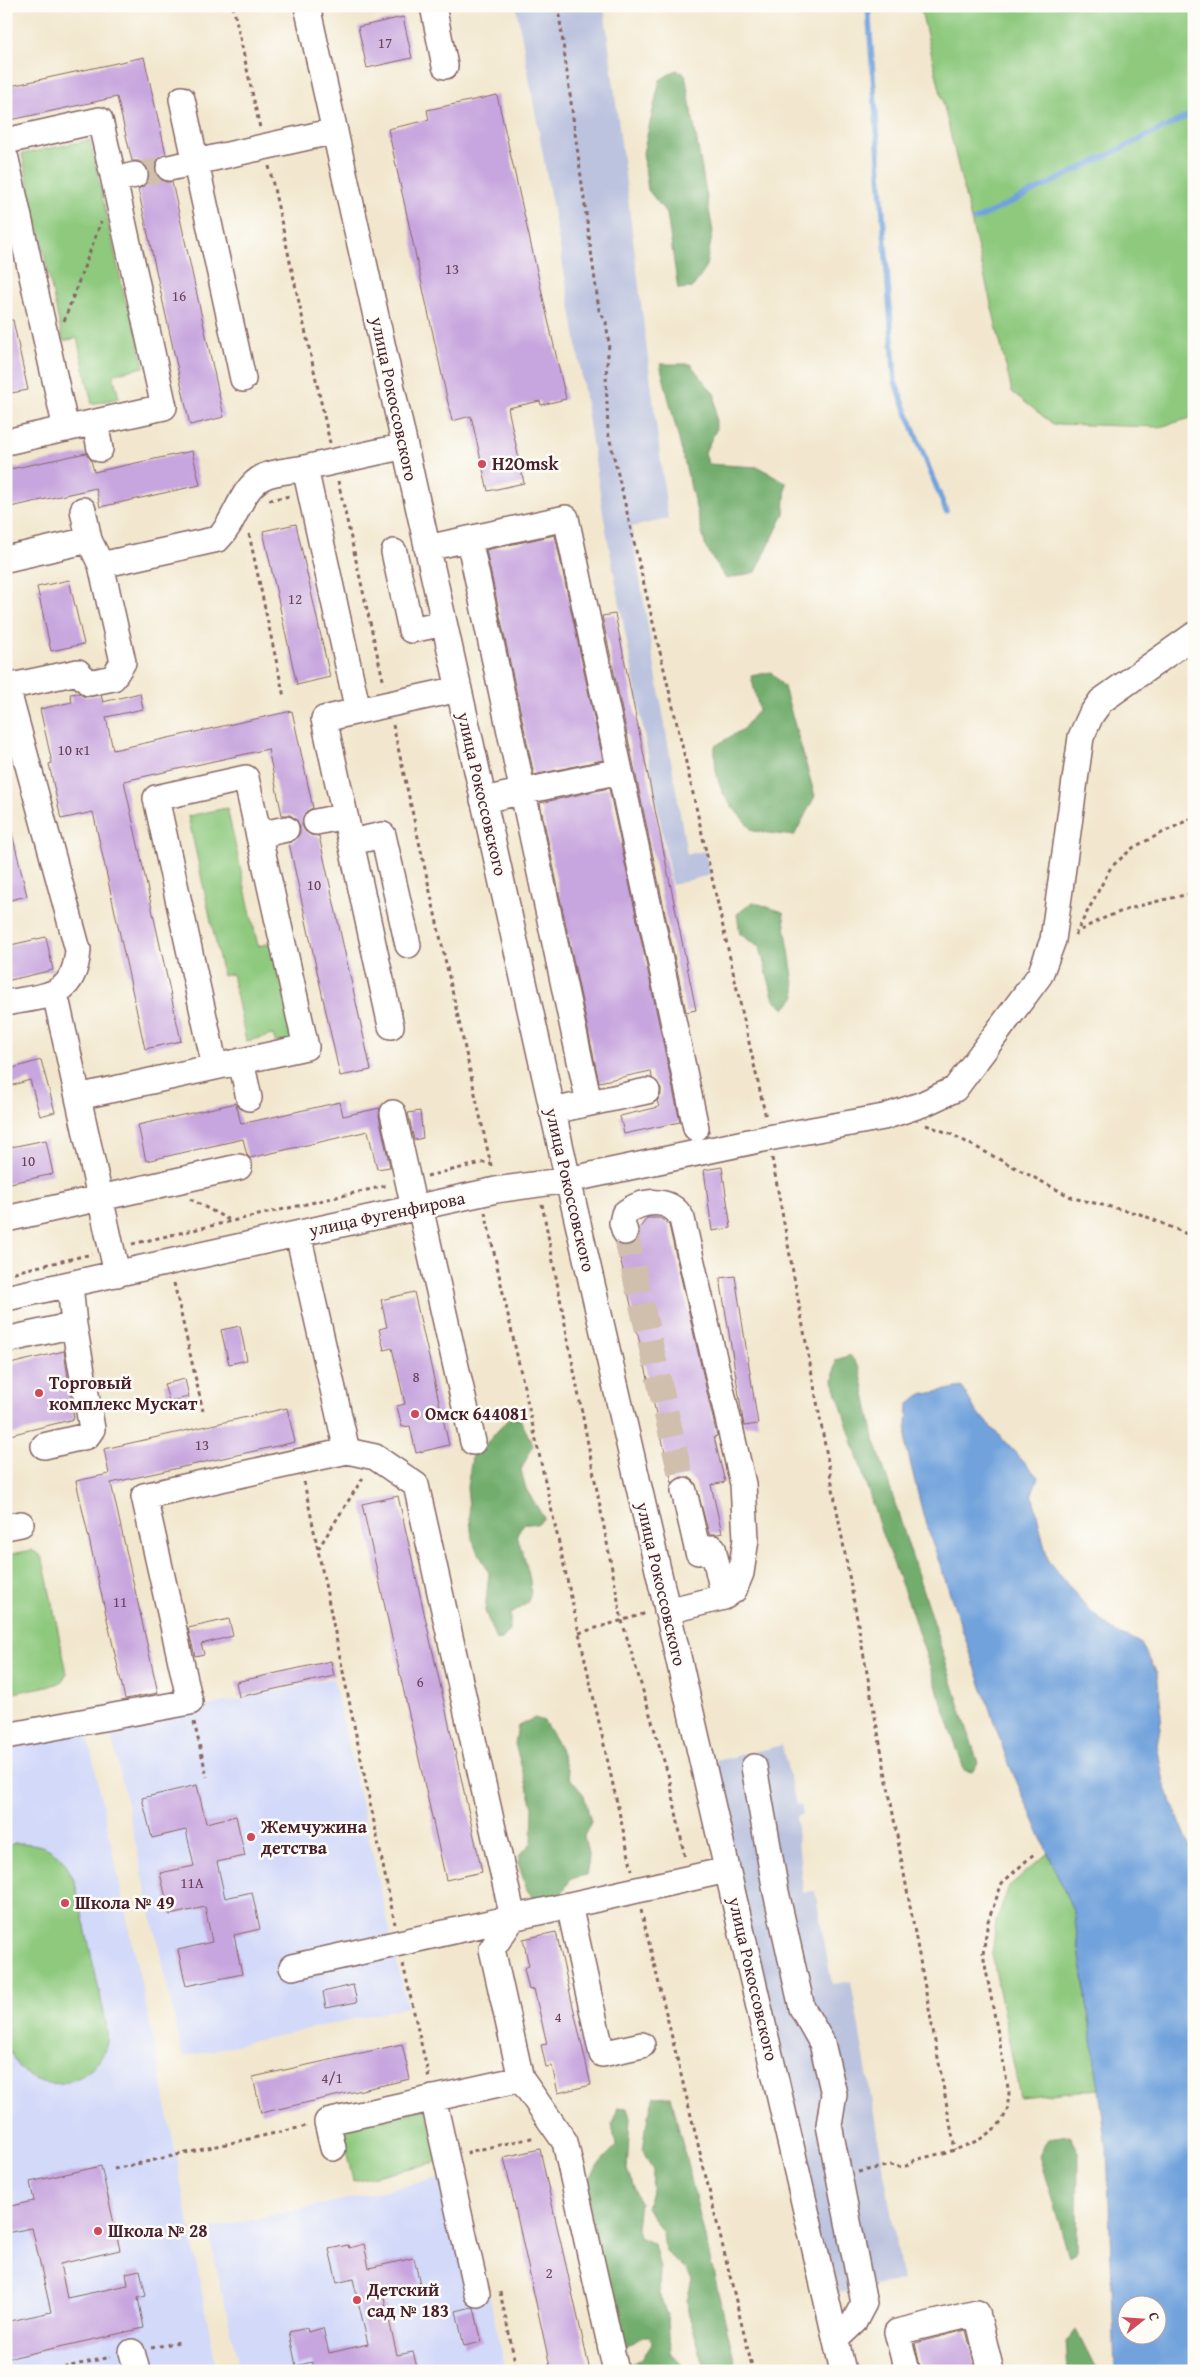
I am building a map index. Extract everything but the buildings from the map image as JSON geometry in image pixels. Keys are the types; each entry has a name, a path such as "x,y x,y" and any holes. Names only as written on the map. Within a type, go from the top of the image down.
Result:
{"street":[{"name":"улица Рокоссовского","path":"307,6 552,1111 556,1182 667,1609 844,2371"},
{"path":"433,6 445,66"},
{"path":"182,99 243,379"},
{"path":"6,141 100,120 122,182 164,407 6,442"},
{"path":"169,168 335,131"},
{"path":"6,159 66,429"},
{"path":"94,423 100,449"},
{"path":"101,565 218,539 229,527 252,486 263,477 307,480 334,461 405,446"},
{"path":"307,480 358,711"},
{"path":"6,1003 55,992 70,982 76,968 78,950 6,686 78,672 89,683 113,678 123,662 101,565 89,540 83,510"},
{"path":"427,548 566,518 696,1128"},
{"path":"469,539 589,1103"},
{"path":"6,559 89,540"},
{"path":"394,552 411,630 444,623"},
{"name":"улица Фугенфирова","path":"6,1298 488,1192 556,1182 768,1138 884,1117 922,1104 955,1089 1040,975 1053,940 1082,738 1091,715 1101,701 1194,635"},
{"path":"391,1026 324,719 459,689"},
{"path":"483,800 620,771"},
{"path":"78,1097 215,1067 241,1061 306,1047 246,778 156,798 215,1067"},
{"path":"316,822 345,816"},
{"path":"259,835 286,829"},
{"path":"351,842 383,835 408,946"},
{"path":"55,992 117,1274"},
{"path":"241,1061 250,1098"},
{"path":"552,1111 647,1090"},
{"path":"393,1113 473,1442"},
{"path":"6,1219 240,1167"},
{"path":"624,1232 622,1223 624,1214 631,1208 650,1202 671,1206 682,1219 743,1484 746,1539 741,1573 734,1590 724,1598 667,1609"},
{"path":"298,1234 347,1451"},
{"path":"44,1446 87,1436 92,1429 74,1325 70,1284"},
{"path":"6,1340 74,1325"},
{"path":"6,1736 190,1702 144,1496 347,1451 375,1457 416,1485 513,1918 492,1949 521,2078 565,2142 616,2371"},
{"path":"684,1491 698,1552 713,1548 724,1598"},
{"path":"754,1767 776,1892 802,2008 822,2043 834,2094 829,2125 864,2303 854,2322 836,2339"},
{"path":"292,1968 727,1870"},
{"path":"735,1901 776,1892"},
{"path":"569,1905 602,2054 642,2045"},
{"path":"333,2148 327,2122 521,2078"},
{"path":"433,2098 487,2290"},
{"path":"907,2371 897,2332 977,2312 991,2371"}],"path":[{"path":"234,6 490,1161 488,1192 579,1633 636,1890 753,2371"},
{"path":"558,6 599,310 606,322 610,344 606,375 608,432 741,1002 768,1138 955,2150"},
{"path":"64,322 97,230 122,182"},
{"path":"284,697 241,506 307,480"},
{"path":"1073,938 1080,930 1111,867 1134,847 1194,817"},
{"path":"1080,930 1100,919 1135,906 1194,893"},
{"path":"917,1122 950,1134 1073,1198 1140,1214 1194,1237"},
{"path":"6,1274 490,1161"},
{"path":"556,1182 542,1210 622,1621 670,1781 689,1878"},
{"path":"162,1184 232,1221"},
{"path":"172,1275 203,1411"},
{"path":"318,1549 375,1457"},
{"path":"300,1462 399,1944 433,2098"},
{"path":"579,1633 667,1609"},
{"path":"190,1702 207,1777"},
{"path":"840,2181 851,2173 891,2165 897,2167 906,2166 915,2160 955,2150 979,2140 998,2126 1007,2112 1009,2092 983,1954 988,1921 1002,1883 1036,1852"},
{"path":"114,2169 327,2122"},
{"path":"470,2162 468,2152 544,2135"},
{"path":"487,2290 517,2371"}],"shaded area":[{"path":"516,6 604,6 668,519 631,527 687,854 705,851 710,875 672,885 604,519 572,315"},
{"name":"Жемчужина детства","path":"333,1678 407,2007 183,2057 110,1728"},
{"path":"86,1727 158,2062 217,2371 6,2371 6,1745"},
{"path":"782,1745 796,1805 801,1805 803,1814 796,1817 803,1892 815,1891 832,1984 851,1981 903,2281 830,2294 728,1834 716,1761"},
{"name":"Детский сад № 183","path":"462,2173 506,2371 240,2371 208,2230"}],"green space":[{"path":"920,6 1194,6 1194,417 1160,427 1053,424 1012,392"},
{"path":"676,70 685,74 713,232 705,270 692,288 678,289 667,214 648,190 643,153 660,80"},
{"path":"90,140 126,304 130,304 144,367 113,374 119,398 92,404 77,338 63,341 22,154"},
{"path":"660,364 690,364 715,395 716,430 705,452 708,464 758,467 786,482 784,514 756,572 726,579 706,548"},
{"path":"771,672 784,687 815,796 794,836 753,831 729,802 719,784 715,761 715,746 743,729 759,709 751,676"},
{"path":"227,808 258,946 276,942 297,1038 276,1043 273,1035 246,1041 232,974 223,976 188,816"},
{"path":"753,902 783,912 796,996 785,1009 774,1000 760,948 740,934 737,914"},
{"path":"850,1355 860,1369 874,1438 978,1763 972,1772 964,1770 909,1604 882,1534 833,1381 836,1360"},
{"path":"509,1418 520,1419 533,1445 521,1470 526,1489 544,1518 537,1524 524,1523 517,1535 529,1574 530,1596 525,1605 510,1614 510,1631 502,1639 496,1640 485,1611 489,1573 472,1539 467,1487 473,1451 484,1446"},
{"path":"32,1550 40,1555 43,1560 67,1673 61,1682 57,1684 14,1693 6,1688 6,1555"},
{"path":"535,1718 544,1721 559,1746 570,1778 584,1795 591,1822 584,1836 589,1858 586,1875 571,1879 561,1894 539,1900 534,1899 527,1890 518,1863 519,1856 532,1842 533,1807 515,1744 518,1726"},
{"path":"14,1843 26,1843 45,1847 59,1856 70,1871 75,1882 106,2022 107,2041 97,2064 76,2079 64,2082 40,2081 28,2075 18,2065 7,2044 6,1847"},
{"path":"1048,1853 1074,1913 1099,2089 1020,2097 992,1954 996,1922 1009,1886"},
{"path":"671,2096 737,2371 706,2371 688,2312 687,2300 692,2280 687,2270 665,2251 663,2233 646,2207 652,2189 653,2171 643,2151 648,2116 654,2097"},
{"path":"618,2107 627,2108 630,2117 627,2171 640,2202 637,2228 639,2237 654,2244 660,2269 659,2294 668,2318 670,2352 681,2364 682,2371 625,2371 624,2367 642,2359 652,2344 650,2336 642,2336 620,2350 584,2190 597,2166 616,2146 612,2124"},
{"path":"426,2109 441,2161 353,2181 343,2137 344,2127"},
{"path":"1069,2135 1078,2152 1077,2252 1069,2256 1039,2156 1048,2138"},
{"path":"1076,2329 1097,2371 1068,2371 1066,2342"}],"water":[{"path":"962,1387 975,1410 1038,1477 1032,1493 1048,1561 1091,1612 1118,1634 1140,1642 1157,1673 1162,1716 1157,1745 1164,1783 1194,1856 1194,2371 1115,2371 1107,2146 1074,1913 1006,1757 924,1518 906,1446 908,1405 920,1395"}],"waterway":[{"path":"868,6 895,382 946,511"},
{"path":"975,220 1194,113"}],"tunnel":[{"path":"135,175 169,168"},
{"path":"625,1232 684,1491"}],"place":[{"name":"H2Omsk","path":"482,464"},
{"name":"Торговый комплекс Мускат","path":"39,1393"},
{"name":"Омск 644081","path":"415,1414"},
{"name":"Жемчужина детства","path":"251,1837"},
{"name":"Школа № 49","path":"65,1903"},
{"name":"Школа № 28","path":"98,2231"},
{"name":"Детский сад № 183","path":"357,2300"}]}
